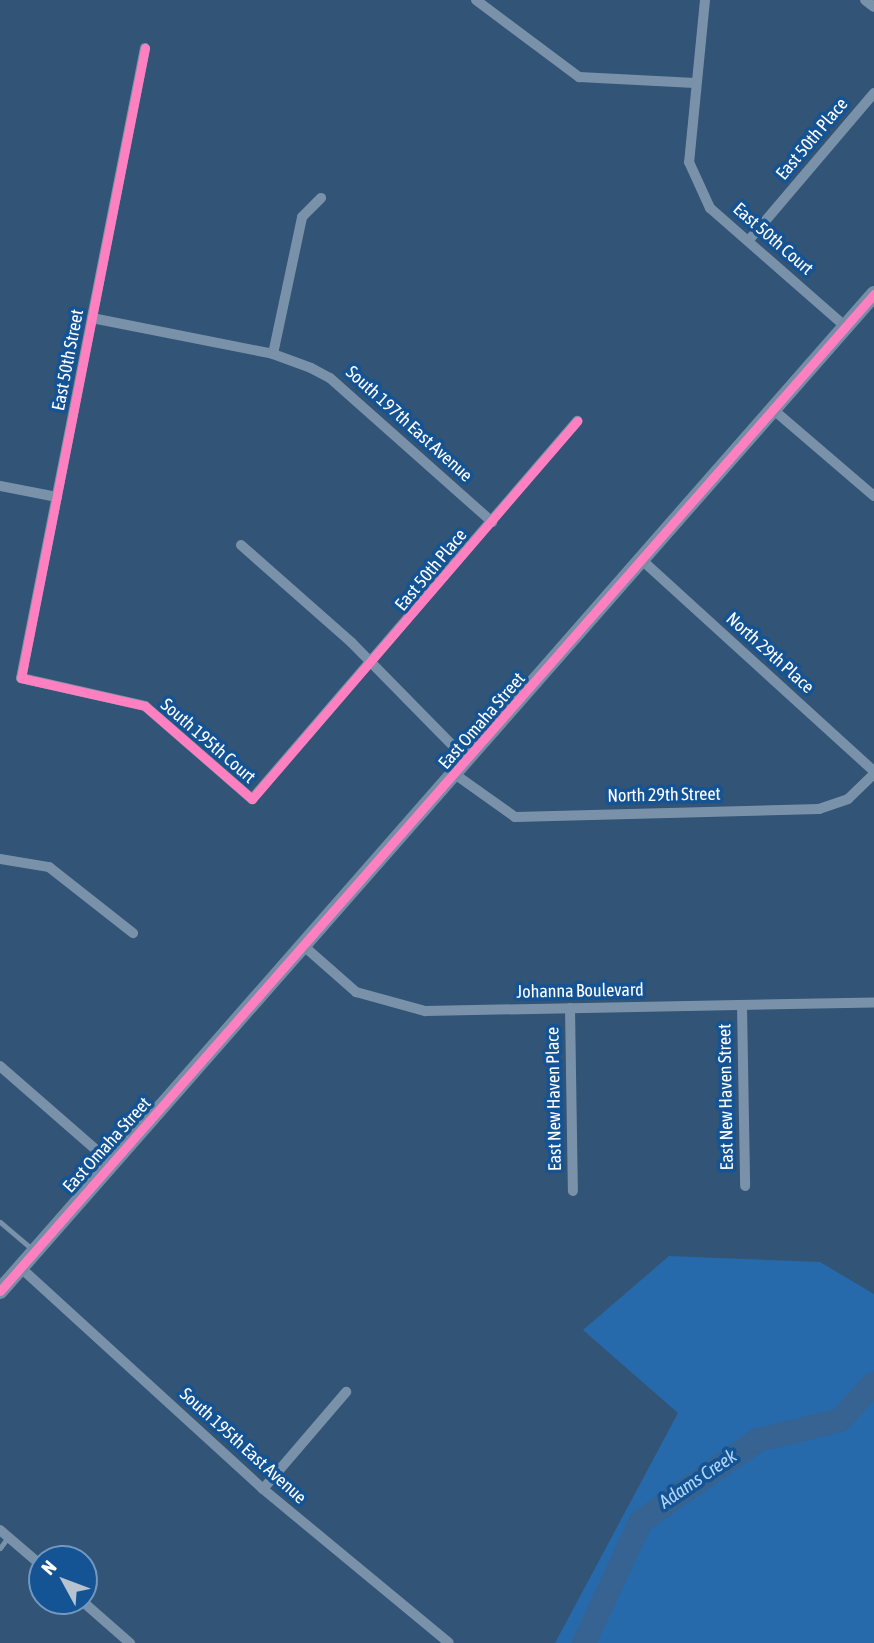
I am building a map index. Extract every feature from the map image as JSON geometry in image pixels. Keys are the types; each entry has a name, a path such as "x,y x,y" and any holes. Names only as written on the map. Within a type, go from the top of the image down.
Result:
{"street":[{"path":"476,0 579,77 695,83"},
{"name":"East 50th Court","path":"705,0 689,162 710,208 846,327"},
{"path":"865,0 874,7"},
{"name":"East 50th Street","path":"21,678 145,48"},
{"name":"East 50th Place","path":"749,240 874,93"},
{"path":"273,354 302,217 321,198"},
{"name":"East Omaha Street","path":"0,1291 111,1163 306,948 467,760 776,412 874,294"},
{"name":"South 197th East Avenue","path":"92,317 273,354 330,378 492,522"},
{"path":"776,412 874,496"},
{"name":"East 50th Place","path":"252,799 372,665 577,421"},
{"path":"0,486 57,497"},
{"path":"241,545 372,665 467,760"},
{"name":"North 29th Place","path":"644,562 874,772"},
{"name":"South 195th Court","path":"21,678 145,706 252,799"},
{"name":"North 29th Street","path":"456,775 515,817 819,809 848,799 874,772"},
{"path":"0,859 49,867 133,933"},
{"name":"Johanna Boulevard","path":"306,948 356,992 387,1005 425,1011 874,1002"},
{"name":"East New Haven Street","path":"742,1006 745,1186"},
{"name":"East New Haven Place","path":"570,1008 573,1191"},
{"path":"0,1066 111,1163"},
{"name":"South 195th East Avenue","path":"21,1268 263,1489 449,1643"},
{"path":"263,1489 346,1392"},
{"path":"4,1534 28,1554"},
{"path":"98,1615 130,1643"}],"lane":[{"path":"0,1222 35,1251"},
{"path":"0,1548 4,1534"}],"shaded area":[{"path":"669,1256 820,1262 874,1294 874,1643 555,1643 678,1413 583,1330"}],"waterway":[{"name":"Adams Creek","path":"584,1643 641,1521 758,1440 840,1420 874,1383"}],"cycle path":[{"path":"145,48 21,678 145,706 252,799 577,421"},
{"path":"0,1291 874,294"}]}
